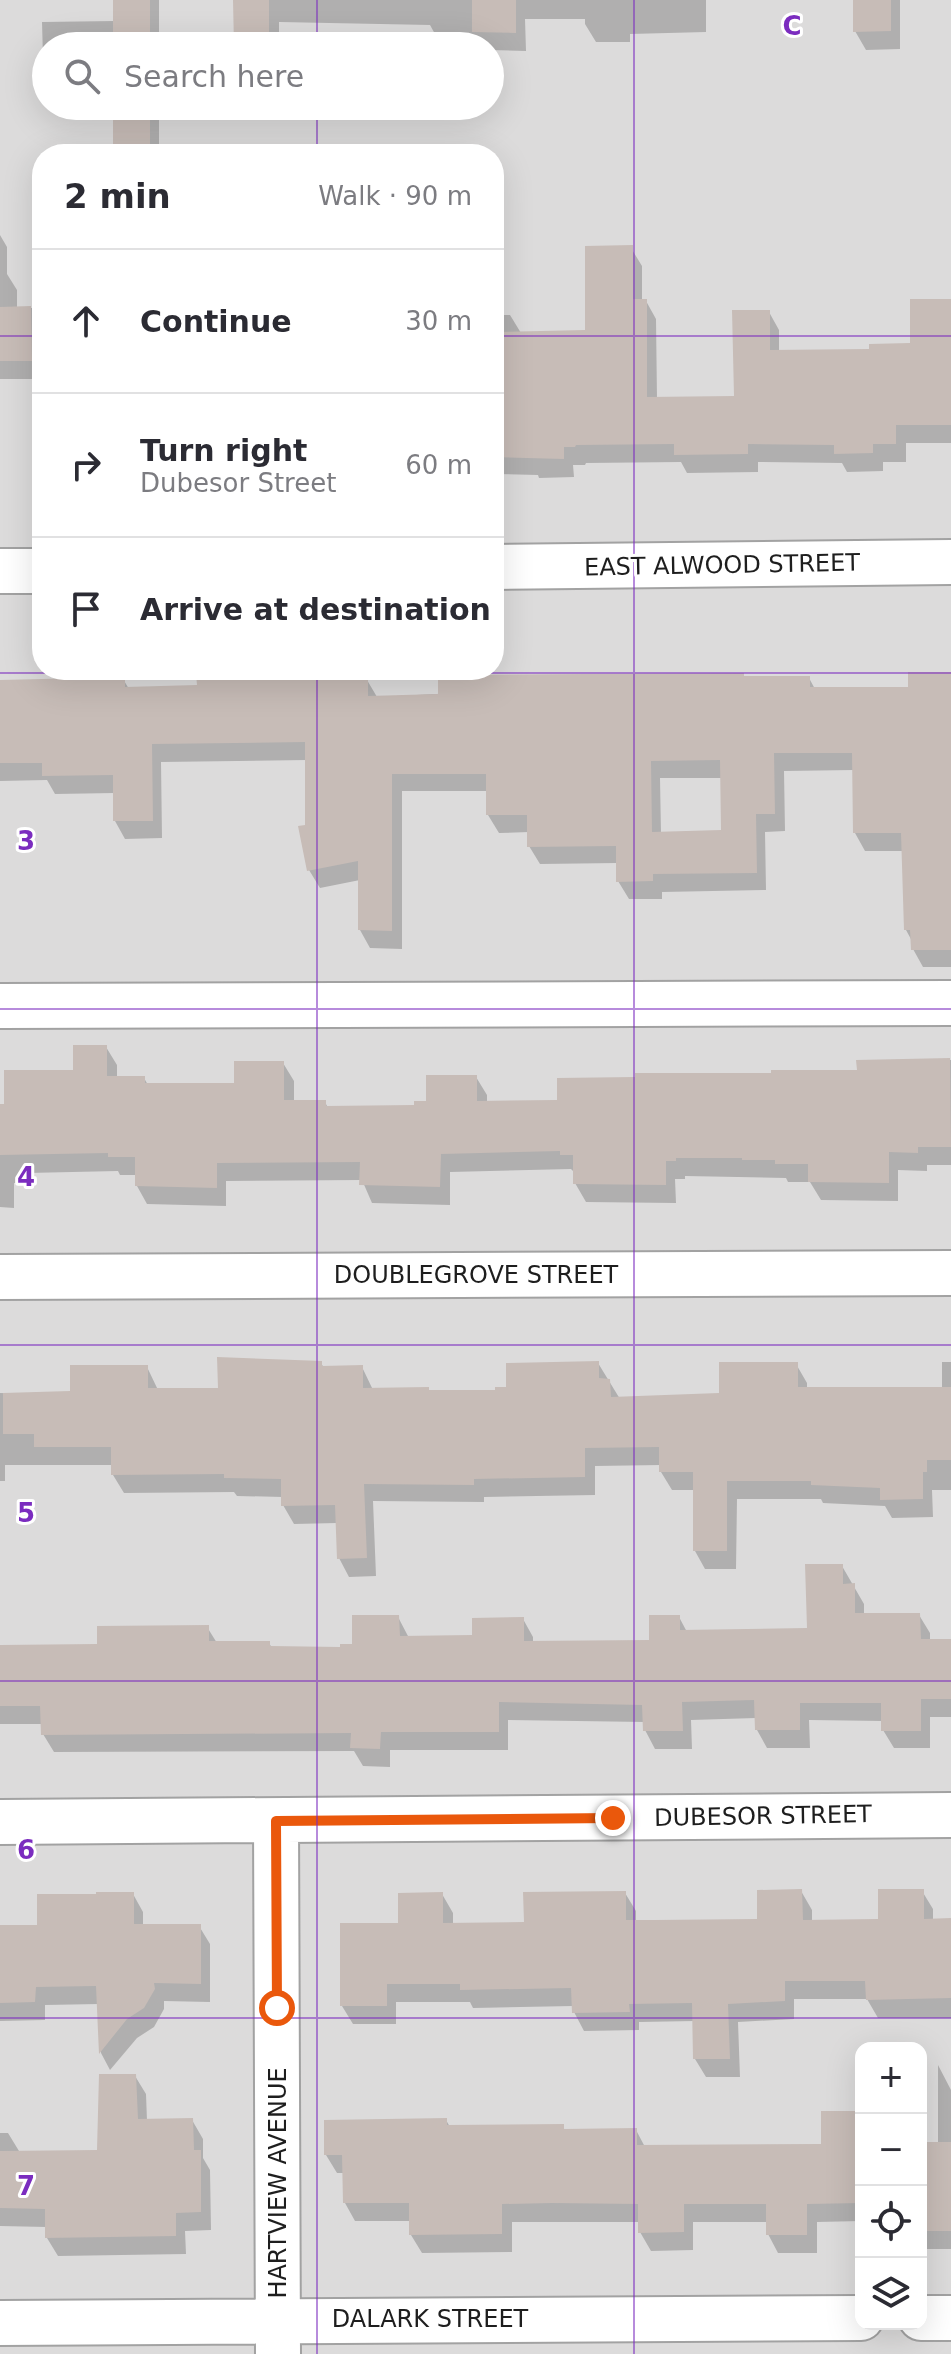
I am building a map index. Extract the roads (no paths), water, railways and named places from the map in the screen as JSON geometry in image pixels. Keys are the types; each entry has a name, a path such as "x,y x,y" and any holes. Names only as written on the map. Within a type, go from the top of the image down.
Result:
{"street":[{"name":"EAST ALWOOD STREET","path":"504,567 951,562"},
{"path":"0,571 32,571"},
{"path":"0,1006 951,1003"},
{"name":"DOUBLEGROVE STREET","path":"0,1277 951,1273"},
{"name":"DUBESOR STREET","path":"0,1822 951,1815"},
{"name":"HARTVIEW AVENUE","path":"276,1821 278,2337"},
{"name":"DALARK STREET","path":"0,2323 278,2337 855,2318"},
{"path":"927,2318 951,2318"}]}
